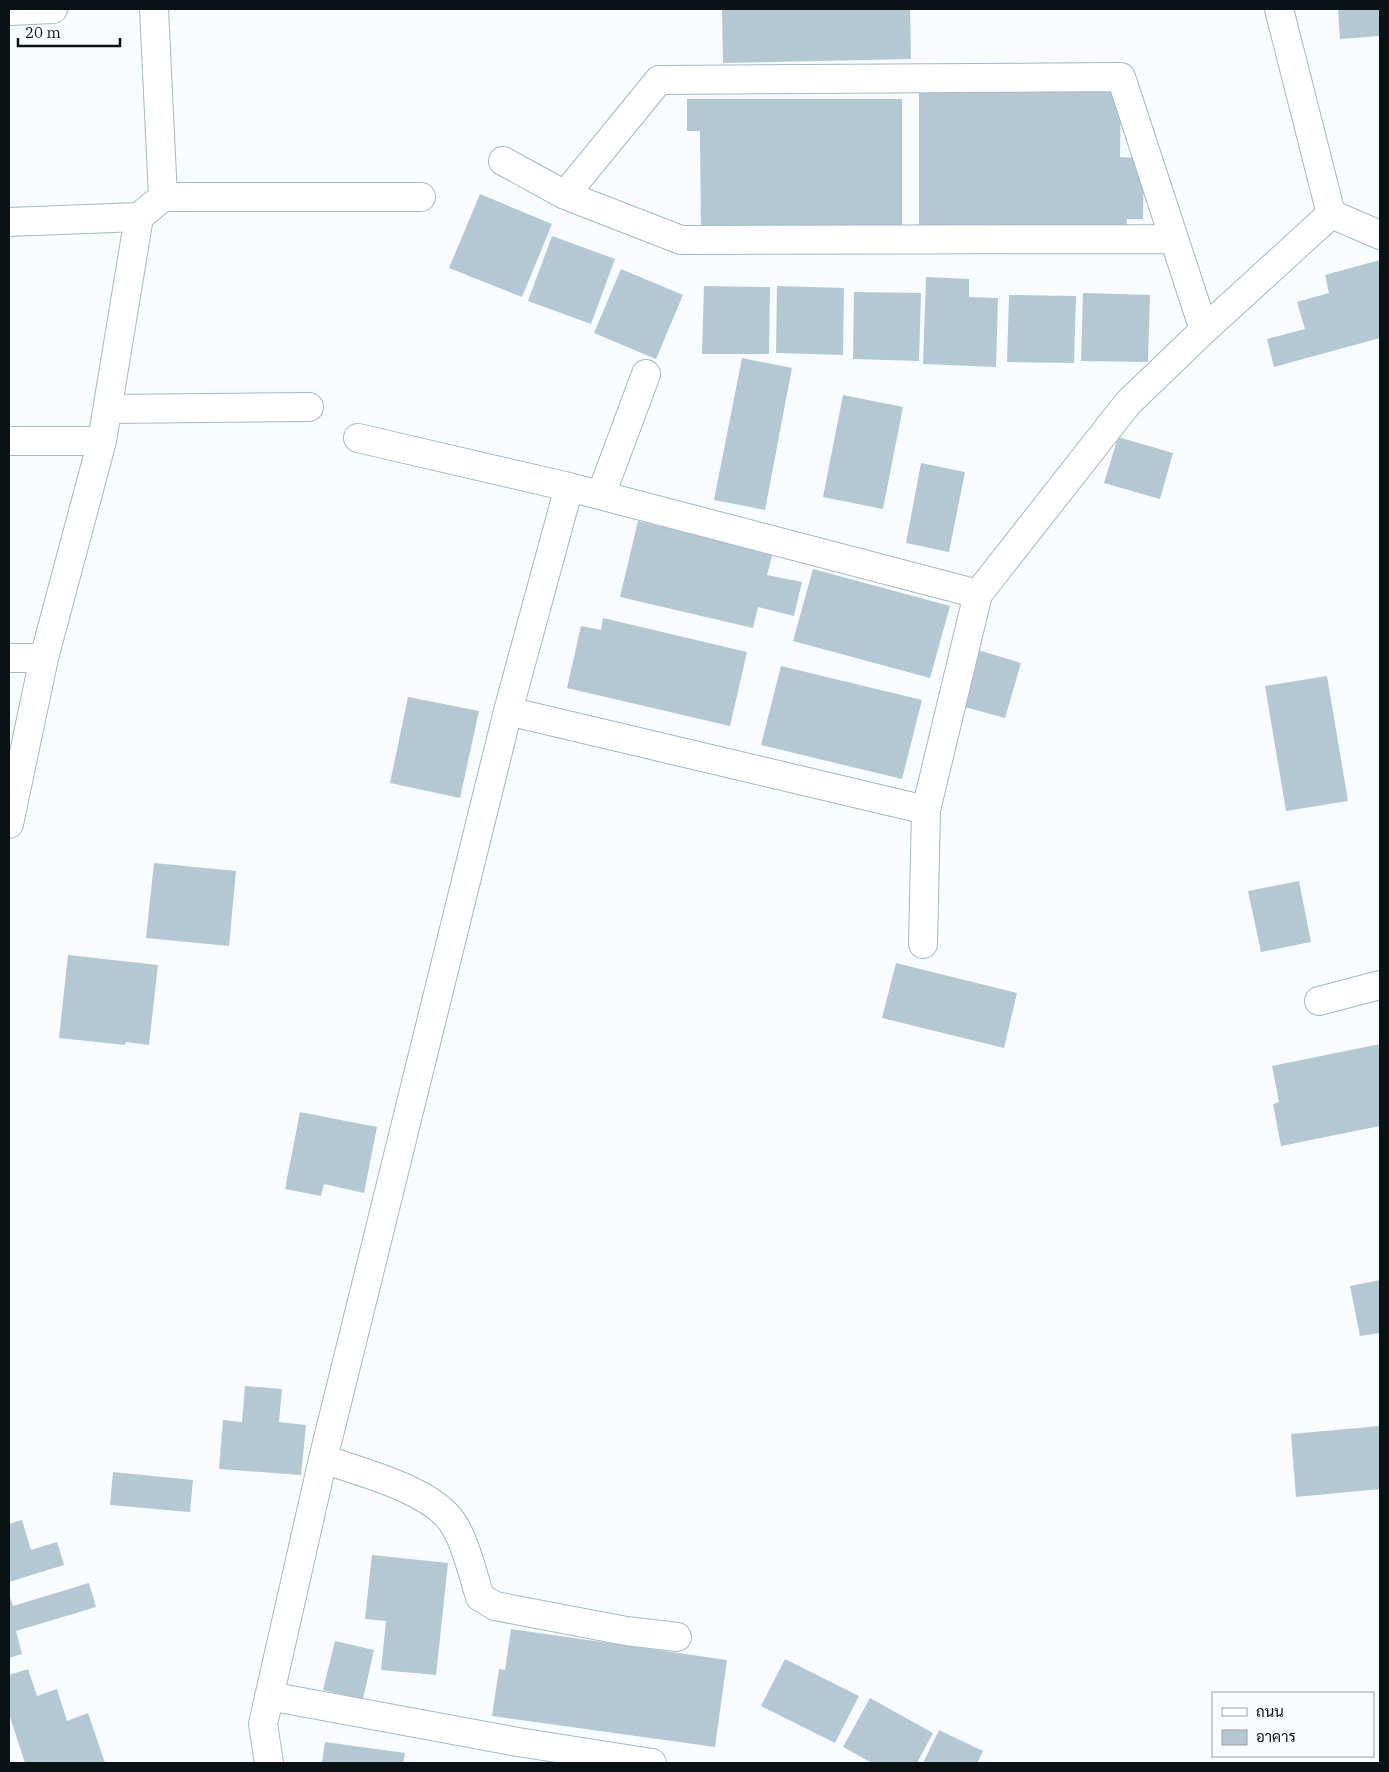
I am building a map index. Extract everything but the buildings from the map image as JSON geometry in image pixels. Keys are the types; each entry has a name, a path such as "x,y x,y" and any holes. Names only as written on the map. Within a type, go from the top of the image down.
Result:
{"street":[{"path":"9,11 53,9"},
{"path":"154,9 163,197"},
{"path":"1279,9 1331,214"},
{"path":"564,195 659,80 1121,77 1204,330"},
{"path":"503,161 564,195 681,240 1174,239"},
{"path":"9,222 139,217 163,197 421,197"},
{"path":"1331,214 1380,235"},
{"path":"923,944 926,810 978,594 1128,403 1204,330 1331,214"},
{"path":"9,824 44,658 102,441 139,217"},
{"path":"600,495 646,374"},
{"path":"108,409 309,407"},
{"path":"358,438 569,487 978,594"},
{"path":"9,441 102,441"},
{"path":"269,1763 263,1724 323,1459 508,711 569,487"},
{"path":"9,658 44,658"},
{"path":"508,711 926,810"},
{"path":"1319,1001 1380,985"},
{"path":"323,1459 411,1491 438,1508 450,1519 458,1534 467,1554 480,1597 485,1601 496,1606 626,1631 676,1637"},
{"path":"269,1696 518,1742 652,1763"}]}
